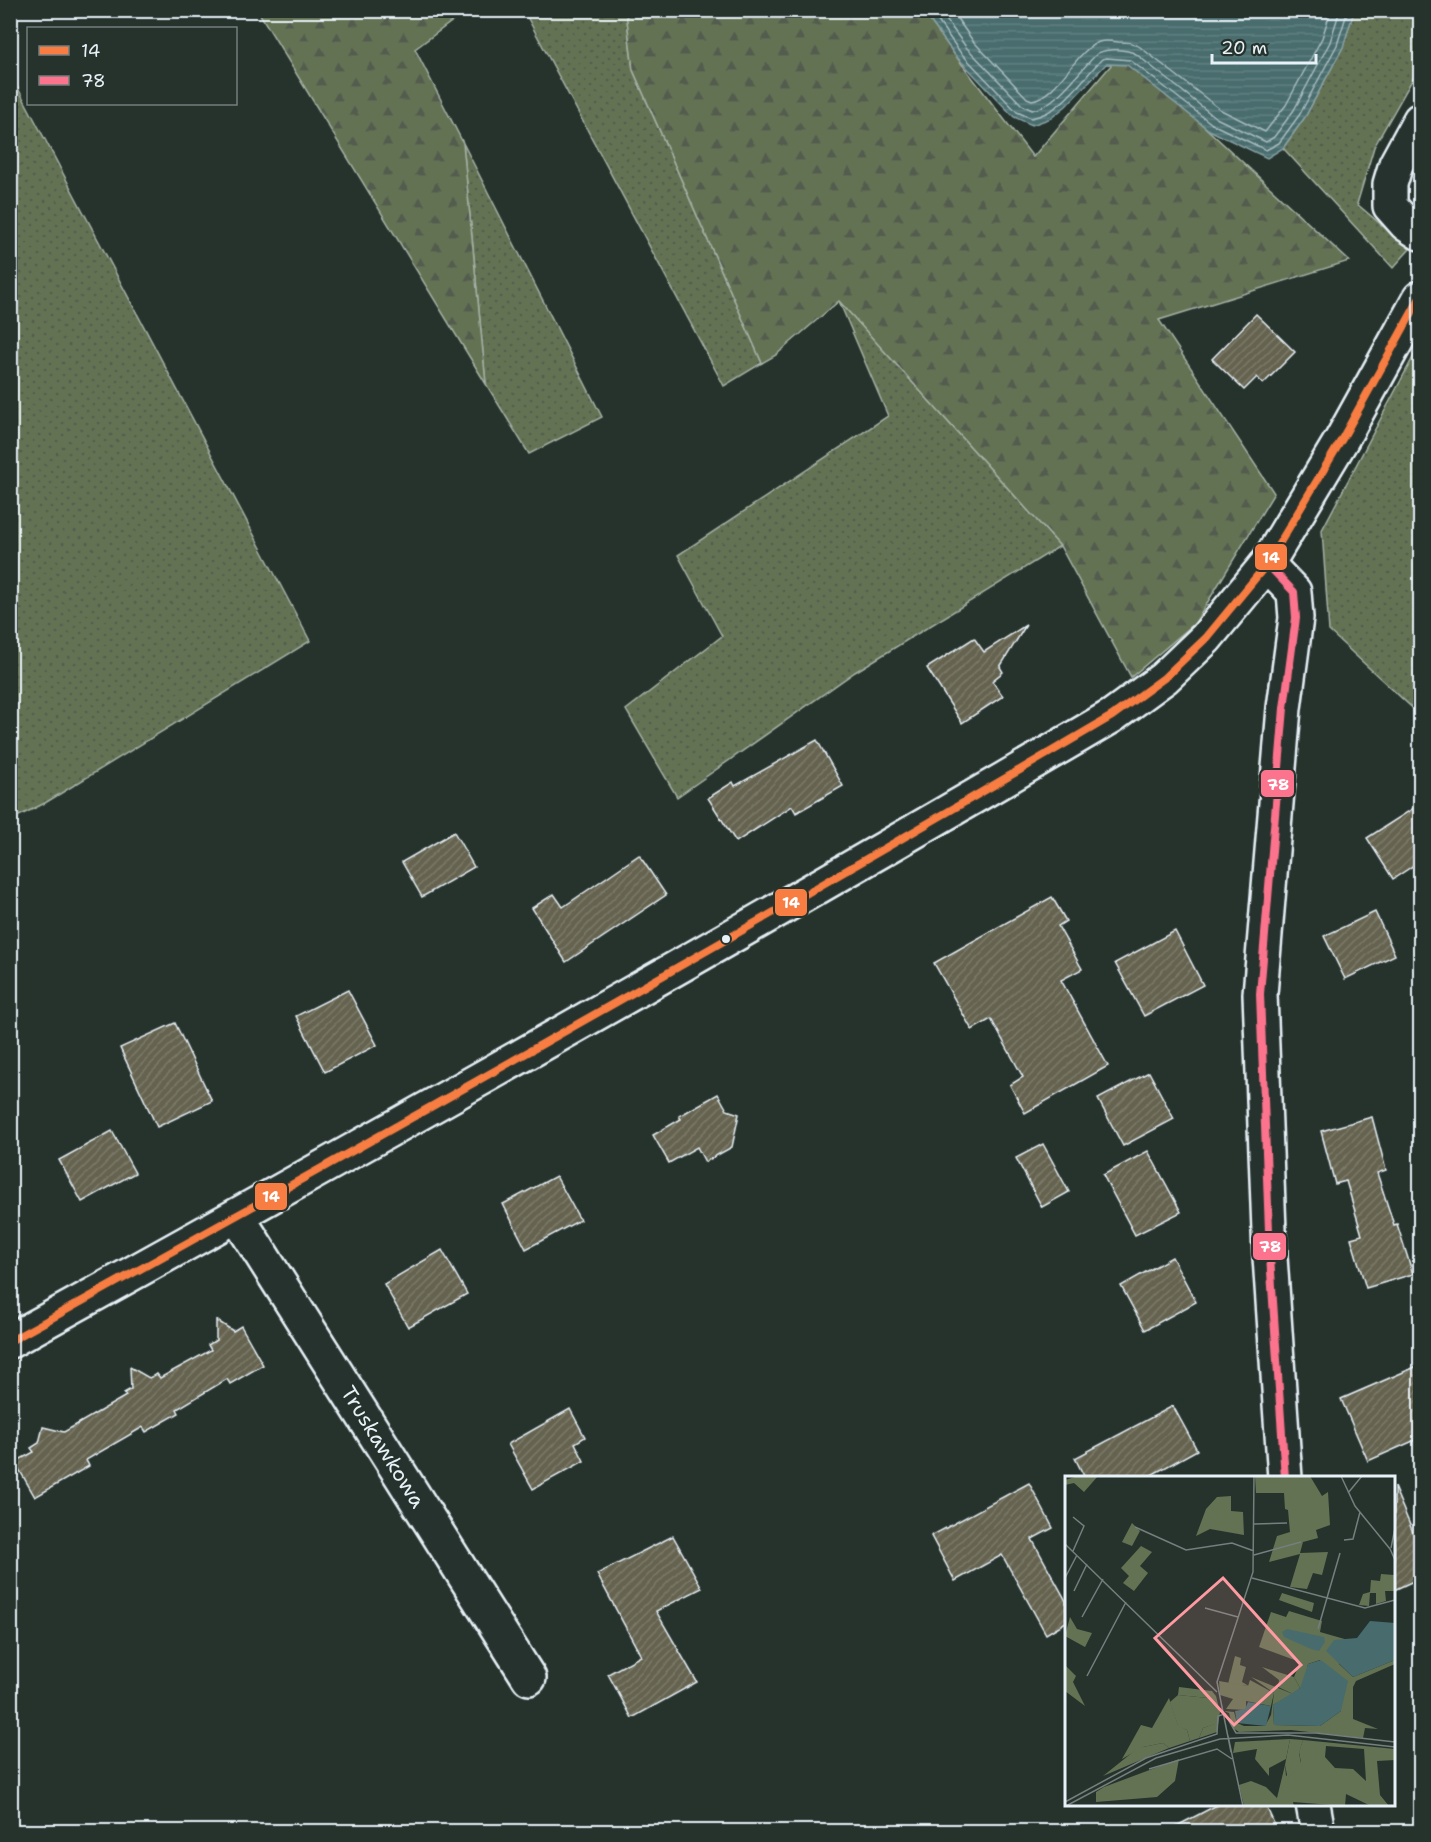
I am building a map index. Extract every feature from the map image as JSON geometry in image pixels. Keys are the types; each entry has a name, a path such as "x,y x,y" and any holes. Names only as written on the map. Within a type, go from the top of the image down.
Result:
{"street":[{"path":"1420,120 1396,164 1390,184 1390,206 1406,224 1420,233"},
{"path":"10,1341 669,973 1112,716 1164,678 1206,638 1267,564 1342,439 1420,298"},
{"path":"1267,564 1294,592 1296,618 1284,708 1260,994 1270,1257 1285,1476"},
{"name":"Truskawkowa","path":"237,1216 528,1678"},
{"path":"1313,1806 1318,1832"}],"green space":[{"path":"258,11 466,11 415,49 463,143 486,384"},
{"path":"524,11 626,11 633,70 762,363 724,386"},
{"path":"626,11 923,11 1033,157 1123,51 1349,261 1159,320 1274,493 1195,623 1131,677 1060,546 839,301 776,355 762,363 633,70"},
{"path":"1354,11 1420,11 1420,66 1374,147 1357,204 1410,249 1393,268 1283,148 1305,117 1343,47"},
{"path":"11,75 310,641 45,803 11,820"},
{"path":"463,143 602,417 529,454 486,384"},
{"path":"839,301 1060,546 855,672 677,797 626,710 722,636 678,555 888,416"},
{"path":"1420,344 1420,715 1329,631 1322,530"}],"water":[{"path":"923,11 1354,11 1343,47 1305,117 1283,148 1267,158 1209,130 1127,65 1106,64 1066,106 1051,118 1032,125 1014,117 955,55"}],"building":[{"path":"1256,314 1295,352 1263,384 1257,377 1244,390 1212,359"},
{"path":"1026,625 1000,667 1003,672 992,681 1003,696 962,723 927,668 974,638 984,652"},
{"path":"817,740 843,786 796,813 792,806 736,842 708,798 733,782 735,786"},
{"path":"1420,804 1420,861 1393,879 1367,838"},
{"path":"454,832 474,867 422,897 402,862"},
{"path":"639,855 666,895 566,962 532,908 554,894 563,907"},
{"path":"1052,897 1066,921 1058,926 1082,969 1061,980 1108,1066 1025,1113 1010,1085 1023,1077 991,1019 972,1030 934,963"},
{"path":"1375,912 1395,955 1345,979 1324,936"},
{"path":"1175,931 1203,985 1144,1016 1115,963"},
{"path":"348,990 377,1045 325,1072 296,1016"},
{"path":"175,1023 212,1101 157,1127 120,1048"},
{"path":"1149,1072 1174,1119 1123,1146 1098,1099"},
{"path":"718,1094 727,1110 739,1114 732,1147 705,1162 697,1147 669,1163 653,1135 681,1119 679,1116"},
{"path":"1372,1117 1386,1170 1377,1173 1413,1274 1366,1288 1351,1238 1362,1235 1346,1181 1335,1184 1321,1131"},
{"path":"112,1131 135,1173 82,1202 59,1160"},
{"path":"1043,1144 1069,1192 1042,1207 1016,1158"},
{"path":"1148,1151 1181,1212 1135,1235 1103,1175"},
{"path":"556,1176 580,1220 526,1249 503,1204"},
{"path":"442,1250 467,1294 408,1327 384,1284"},
{"path":"1172,1257 1196,1302 1145,1330 1121,1286"},
{"path":"216,1320 233,1331 241,1326 263,1365 230,1384 227,1379 177,1409 179,1413 146,1432 143,1427 86,1460 89,1466 35,1497 15,1462 34,1452 31,1448 39,1443 43,1427 64,1432 126,1396 124,1393 131,1389 130,1367 149,1378 157,1374 160,1378 211,1350 208,1345 216,1340"},
{"path":"1420,1365 1420,1438 1368,1461 1341,1399"},
{"path":"1173,1406 1197,1450 1150,1476 1084,1476 1075,1458"},
{"path":"570,1409 585,1437 575,1443 584,1461 533,1489 508,1444"},
{"path":"1029,1483 1053,1528 1032,1539 1065,1599 1065,1623 1046,1634 1002,1555 955,1581 931,1536"},
{"path":"1395,1489 1420,1549 1420,1578 1395,1590"},
{"path":"673,1536 702,1588 656,1611 697,1682 632,1718 608,1674 641,1656 597,1574"},
{"path":"1215,1806 1266,1806 1278,1832 1165,1832"}],"transit line":[{"name":"14","path":"10,1341 701,954 1112,716 1164,678 1206,638 1267,564 1342,439 1420,298"},
{"name":"78","path":"1267,564 1294,592 1296,618 1284,708 1260,994 1270,1257 1285,1476"}]}
